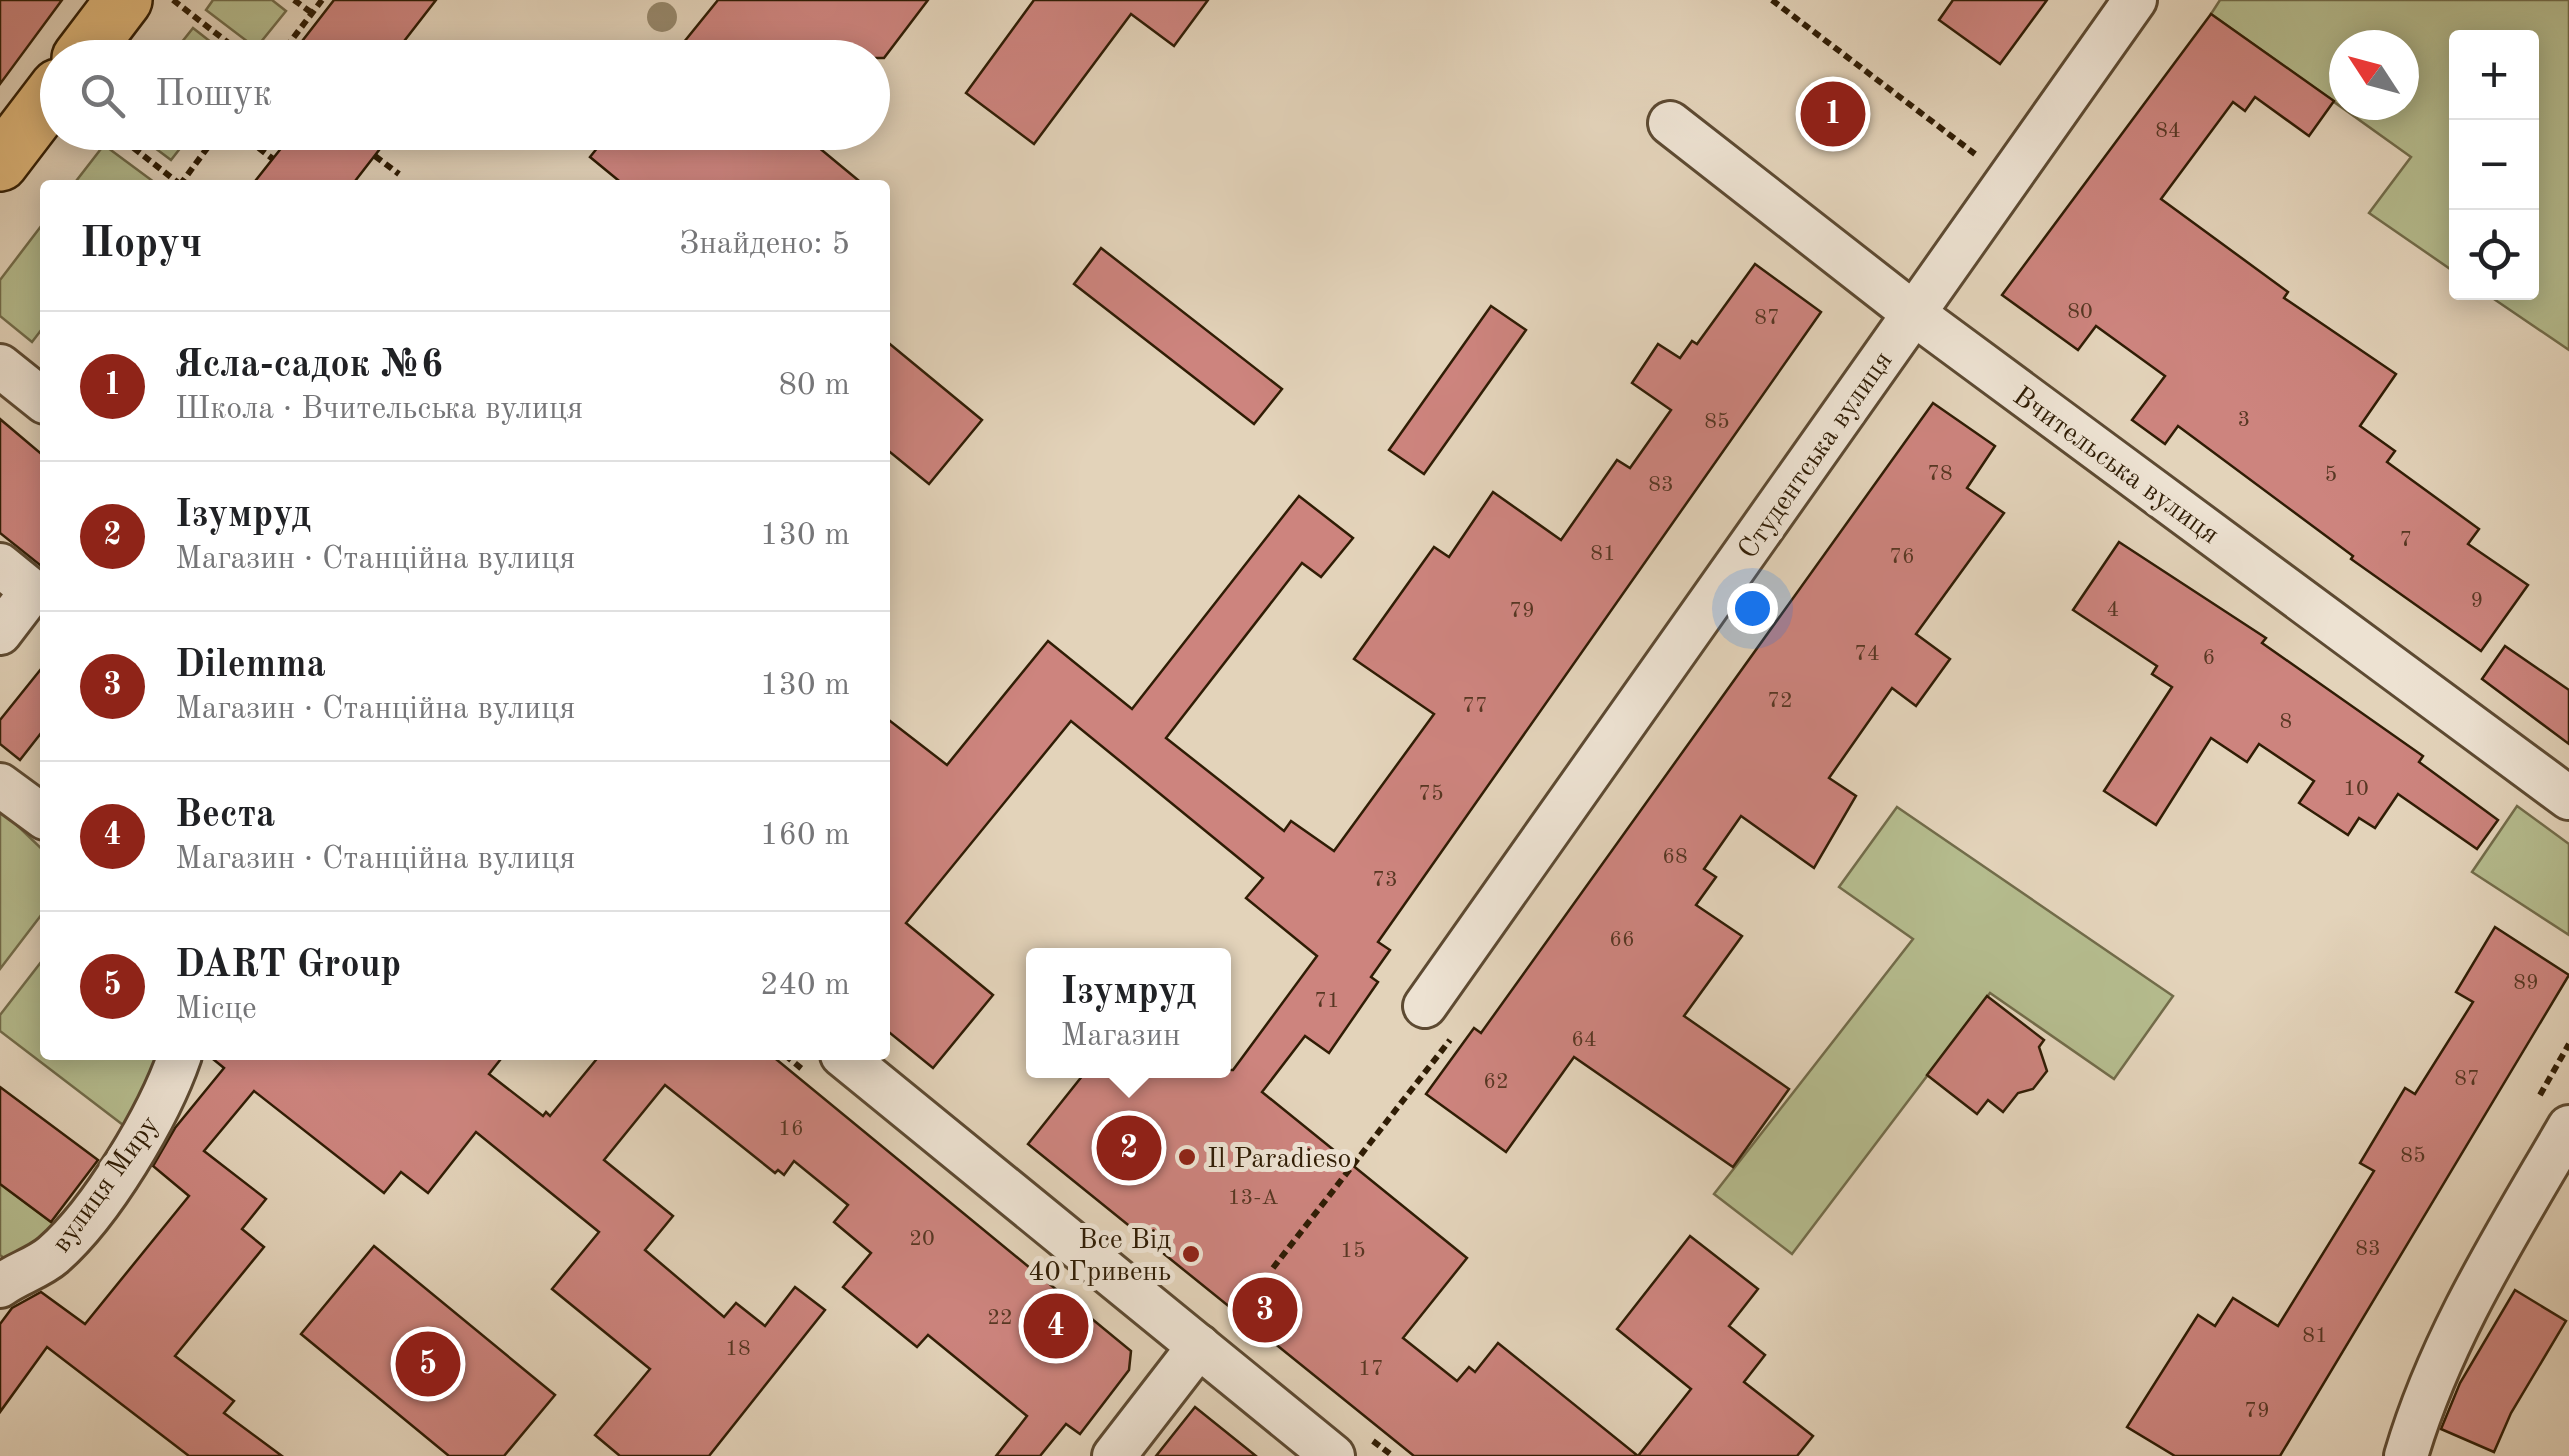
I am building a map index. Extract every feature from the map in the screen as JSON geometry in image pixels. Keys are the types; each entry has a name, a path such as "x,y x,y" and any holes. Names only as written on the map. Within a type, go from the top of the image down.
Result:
{"highway":[{"path":"94,40 124,0"},
{"path":"0,163 40,111"}],"street":[{"name":"Студентська вулиця","path":"1425,1006 2135,0"},
{"name":"Вчительська вулиця","path":"1670,123 1913,314 2569,798"},
{"path":"0,366 40,398"},
{"path":"0,566 32,591 0,634"},
{"path":"0,786 40,814"},
{"name":"вулиця Миру","path":"0,1286 50,1257 67,1240 149,1128 178,1060"},
{"path":"848,1060 1334,1456"},
{"path":"2406,1456 2427,1392 2467,1304 2569,1127"},
{"path":"1114,1456 1200,1346"}],"path":[{"path":"173,0 225,40"},
{"path":"294,0 312,13"},
{"path":"296,40 322,0"},
{"path":"1772,0 2008,179"},
{"path":"136,150 175,180"},
{"path":"185,180 207,150"},
{"path":"260,150 272,160"},
{"path":"375,156 399,174"},
{"path":"1274,1268 1455,1034 1454,1028 1425,1006"}],"green space":[{"path":"213,0 272,0 286,11 262,40 245,40 206,10"},
{"path":"2220,0 2569,0 2569,350 2495,300 2539,300 2539,30 2449,30 2449,268 2369,213 2411,157 2359,120 2419,120 2419,30 2329,30 2329,98 2211,14"},
{"path":"193,28 208,40 183,40"},
{"path":"100,150 111,150 151,180 77,180"},
{"path":"158,150 179,150 171,160"},
{"path":"40,228 40,332 32,342 0,316 0,280"},
{"path":"2517,806 2569,844 2569,935 2472,872"},
{"path":"1897,807 2173,996 2114,1079 1990,993 1792,1254 1714,1194 1913,939 1839,887"},
{"path":"0,809 40,847 40,917 0,969"},
{"path":"40,963 40,1060 156,1060 127,1128 0,1031 0,1015"},
{"path":"0,1184 62,1230 9,1262 0,1255"}],"building":[{"path":"0,0 62,0 0,84"},
{"path":"334,0 436,0 405,40 303,40"},
{"path":"718,0 928,0 890,50 890,40 686,40"},
{"path":"1034,0 1208,0 1174,46 1131,14 1034,144 966,93"},
{"path":"1953,0 2047,0 2000,64 1939,20"},
{"path":"2211,14 2329,97 2329,108 2309,136 2255,97 2245,111 2233,102 2161,199 2288,292 2284,298 2396,374 2360,426 2395,451 2387,462 2479,529 2468,544 2528,585 2481,651 2351,559 2353,556 2178,426 2165,444 2132,420 2165,376 2096,326 2078,350 2002,295"},
{"path":"280,150 379,150 356,180 256,180"},
{"path":"596,150 822,150 858,180 618,180 590,157"},
{"path":"1101,248 1282,389 1254,424 1074,284"},
{"path":"1755,264 1821,312 1378,942 1390,950 1371,977 1378,982 1329,1053 1305,1036 1262,1092 1467,1258 1403,1338 1457,1381 1469,1367 1475,1372 1498,1343 1638,1456 1414,1456 1028,1144 1081,1078 1231,1078 1231,1070 1317,956 1246,898 1263,878 1071,721 906,923 993,995 933,1068 890,1033 890,721 947,765 1048,641 1132,709 1299,496 1353,538 1321,577 1302,563 1166,738 1284,831 1291,821 1334,851 1434,714 1354,659 1434,547 1449,557 1493,492 1561,540 1617,460 1630,468 1671,410 1632,383 1658,344 1680,358 1692,341 1697,344"},
{"path":"1491,306 1526,330 1424,474 1389,450"},
{"path":"890,344 982,420 929,484 890,452"},
{"path":"1933,403 1995,446 1967,488 2004,513 1916,634 1950,659 1916,706 1892,688 1829,778 1856,796 1814,868 1741,816 1704,869 1716,877 1696,905 1742,936 1684,1016 1789,1089 1733,1167 1574,1057 1506,1152 1426,1094 1474,1028 1481,1033"},
{"path":"0,419 40,453 40,565 0,533"},
{"path":"2119,542 2266,638 2262,643 2423,756 2419,762 2498,820 2477,849 2398,794 2375,828 2359,818 2348,835 2299,803 2314,781 2259,744 2247,762 2211,738 2156,825 2104,791 2172,687 2152,674 2157,666 2073,610"},
{"path":"2505,646 2569,690 2569,744 2482,679"},
{"path":"40,670 40,734 20,760 0,744 0,720"},
{"path":"2495,927 2569,975 2280,1456 2175,1456 2127,1427 2198,1315 2215,1326 2233,1298 2278,1326 2374,1171 2360,1163 2405,1088 2415,1094 2473,1002 2456,992"},
{"path":"1987,996 2044,1040 2039,1047 2047,1071 2033,1089 2018,1093 2003,1112 1988,1100 1977,1114 1927,1075"},
{"path":"214,1060 500,1060 489,1074 543,1116 546,1112 550,1116 596,1060 777,1060 1131,1351 1129,1370 1080,1434 1066,1424 1040,1456 996,1456 1027,1416 928,1335 917,1347 843,1287 871,1253 834,1222 848,1205 794,1161 784,1175 778,1170 775,1173 665,1085 604,1160 673,1216 645,1250 724,1317 736,1303 765,1326 795,1287 825,1310 709,1456 620,1456 595,1435 650,1369 552,1289 599,1232 476,1132 428,1193 401,1172 384,1193 254,1091 204,1151 266,1199 242,1229 264,1247 175,1356 234,1401 224,1413 282,1456 189,1456 47,1347 0,1412 0,1324 12,1308 41,1292 85,1324 189,1196 153,1166 175,1128 224,1068"},
{"path":"0,1087 98,1160 51,1222 0,1184"},
{"path":"1690,1236 1758,1289 1729,1326 1765,1355 1744,1382 1813,1436 1797,1456 1638,1456 1691,1389 1617,1329"},
{"path":"374,1246 555,1395 504,1456 449,1456 301,1334"},
{"path":"2515,1290 2566,1321 2511,1413 2494,1452 2441,1429 2460,1383"},
{"path":"1195,1407 1256,1456 1156,1456"}],"place":[{"name":"Ясла-садок №6","path":"1833,114"},
{"name":"Ізумруд","path":"1129,1148"},
{"name":"Il Paradieso","path":"1187,1157"},
{"name":"Все Від 40 Гривень","path":"1191,1254"},
{"name":"Dilemma","path":"1265,1310"},
{"name":"Веста","path":"1056,1326"},
{"name":"DART Group","path":"428,1364"}]}
